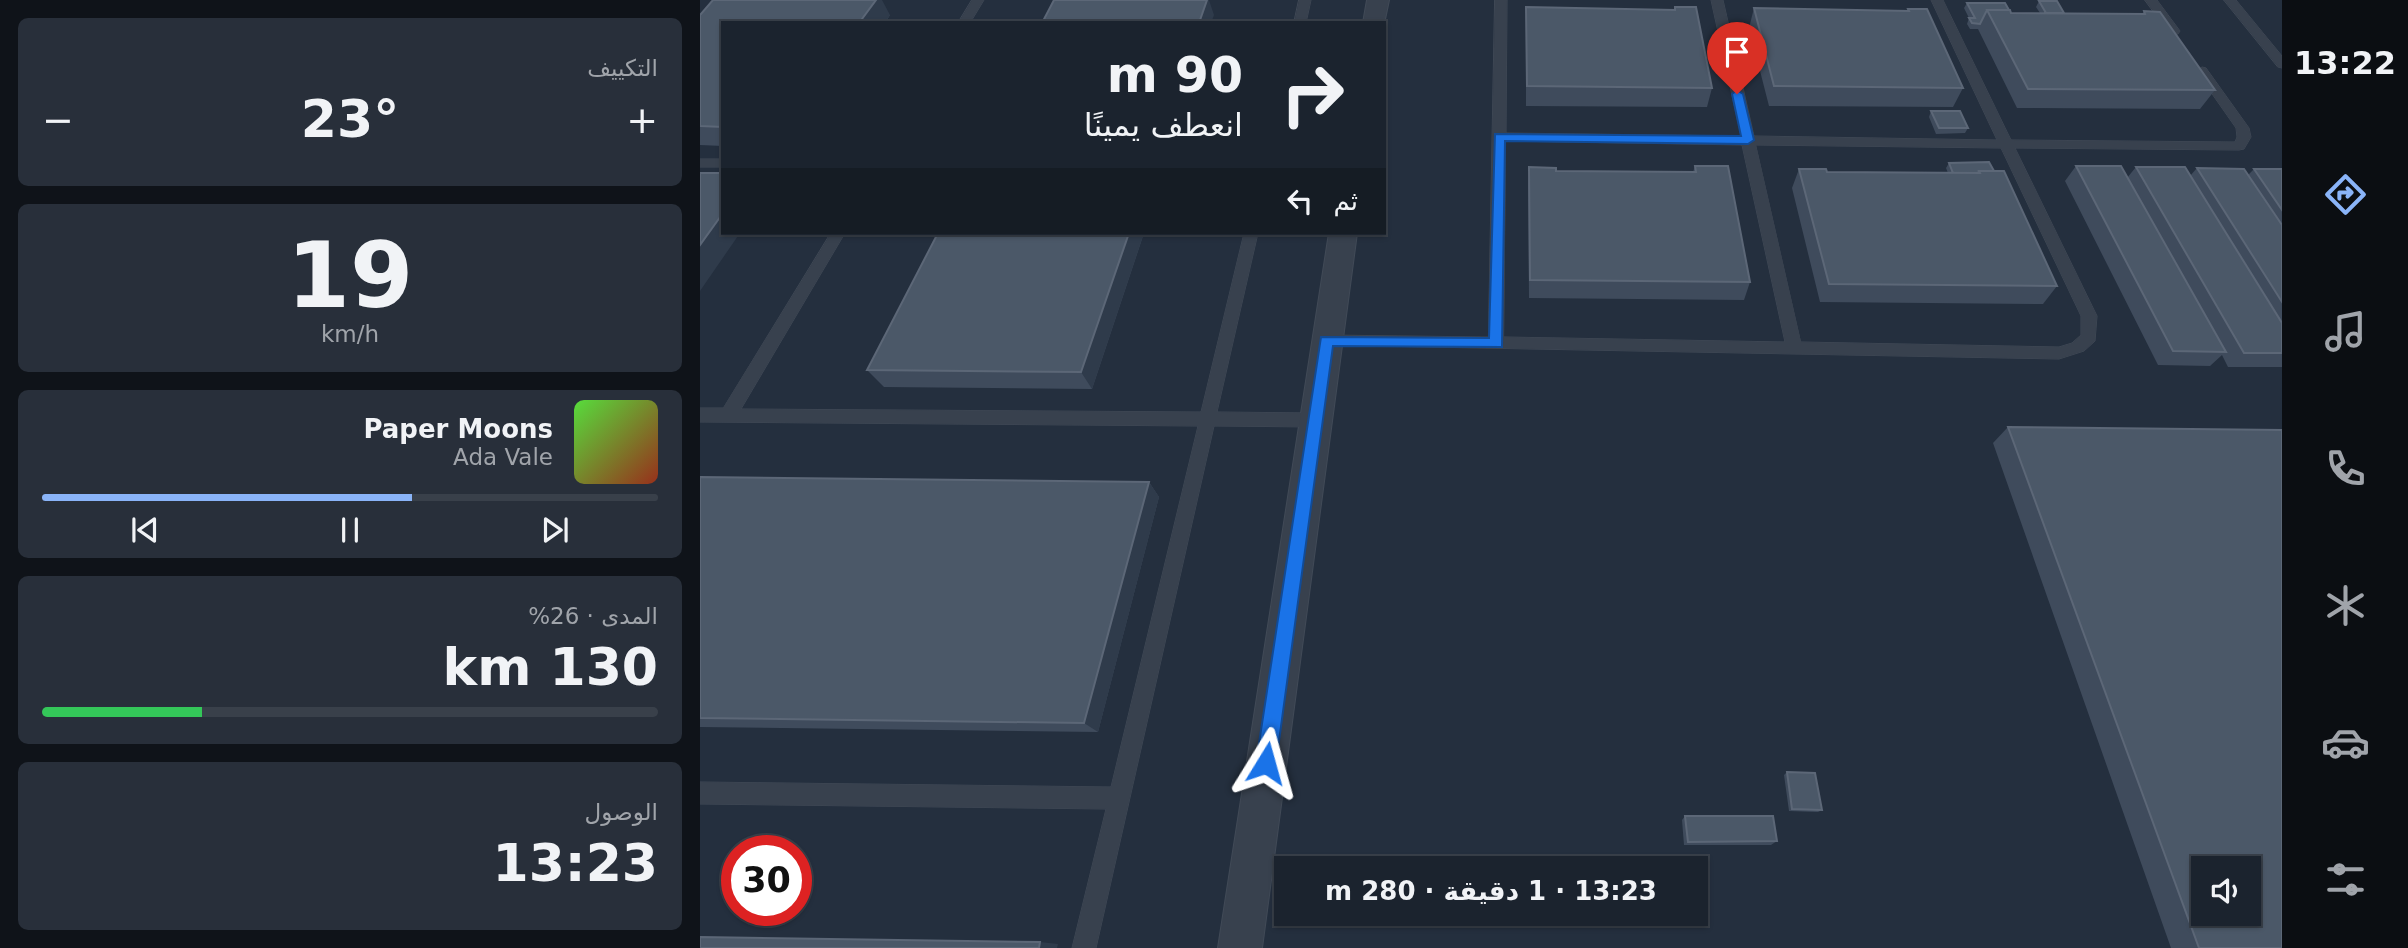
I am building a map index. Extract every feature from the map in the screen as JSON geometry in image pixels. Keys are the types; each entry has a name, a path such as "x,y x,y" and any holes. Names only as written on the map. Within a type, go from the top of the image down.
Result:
{"street":[{"path":"1374,21 1378,0"},
{"path":"1240,948 1343,235"}],"lane":[{"path":"965,21 978,0"},
{"path":"1301,21 1306,0"},
{"path":"1496,343 1501,0"},
{"path":"1717,0 1794,348"},
{"path":"1326,341 2059,353 2078,347 2089,337 2089,316 1937,0"},
{"path":"2151,0 2182,43"},
{"path":"2231,0 2282,64"},
{"path":"1499,137 2239,146 2244,136 2242,128 2197,64"},
{"path":"700,163 721,163"},
{"path":"729,415 837,235"},
{"path":"1084,948 1251,235"},
{"path":"700,415 1314,420"},
{"path":"700,793 1120,798"}],"building":[{"path":"713,0 876,0 860,21 721,21 721,127 700,126 700,15"},
{"path":"1054,0 1207,0 1200,21 1043,21"},
{"path":"2039,1 2057,1 2064,13 2046,13"},
{"path":"1967,3 2005,3 2009,10 1987,10 1980,24 1972,23 1969,18 1975,18"},
{"path":"1526,7 1675,10 1675,7 1696,7 1712,88 1527,86"},
{"path":"1754,8 1909,11 1908,9 1927,9 1963,88 1774,86"},
{"path":"1987,10 2010,10 2011,13 2160,12 2215,90 2028,89"},
{"path":"1931,111 1960,111 1968,128 1939,128"},
{"path":"1989,162 1994,171 1978,173 1953,173 1949,163"},
{"path":"1695,166 1728,166 1750,282 1530,280 1529,167 1556,168 1556,171 1696,172"},
{"path":"2076,166 2121,166 2226,352 2173,351"},
{"path":"2136,167 2185,167 2282,323 2282,353 2244,353"},
{"path":"2197,168 2244,169 2282,225 2282,302"},
{"path":"1799,169 1826,169 1827,172 2004,171 2057,286 1829,284"},
{"path":"2254,169 2282,169 2282,210"},
{"path":"700,173 721,173 721,216 700,245"},
{"path":"937,235 1128,235 1081,372 867,370"},
{"path":"2008,427 2282,430 2282,948 2199,948"},
{"path":"700,477 1149,482 1084,723 700,718"},
{"path":"1787,772 1815,773 1822,810 1792,809"},
{"path":"1685,816 1773,816 1777,841 1688,842"},
{"path":"700,937 1040,942 1039,948 700,948"}],"route":[{"path":"1266,763 1326,341 1496,343 1499,137 1748,140 1737,94"}]}
